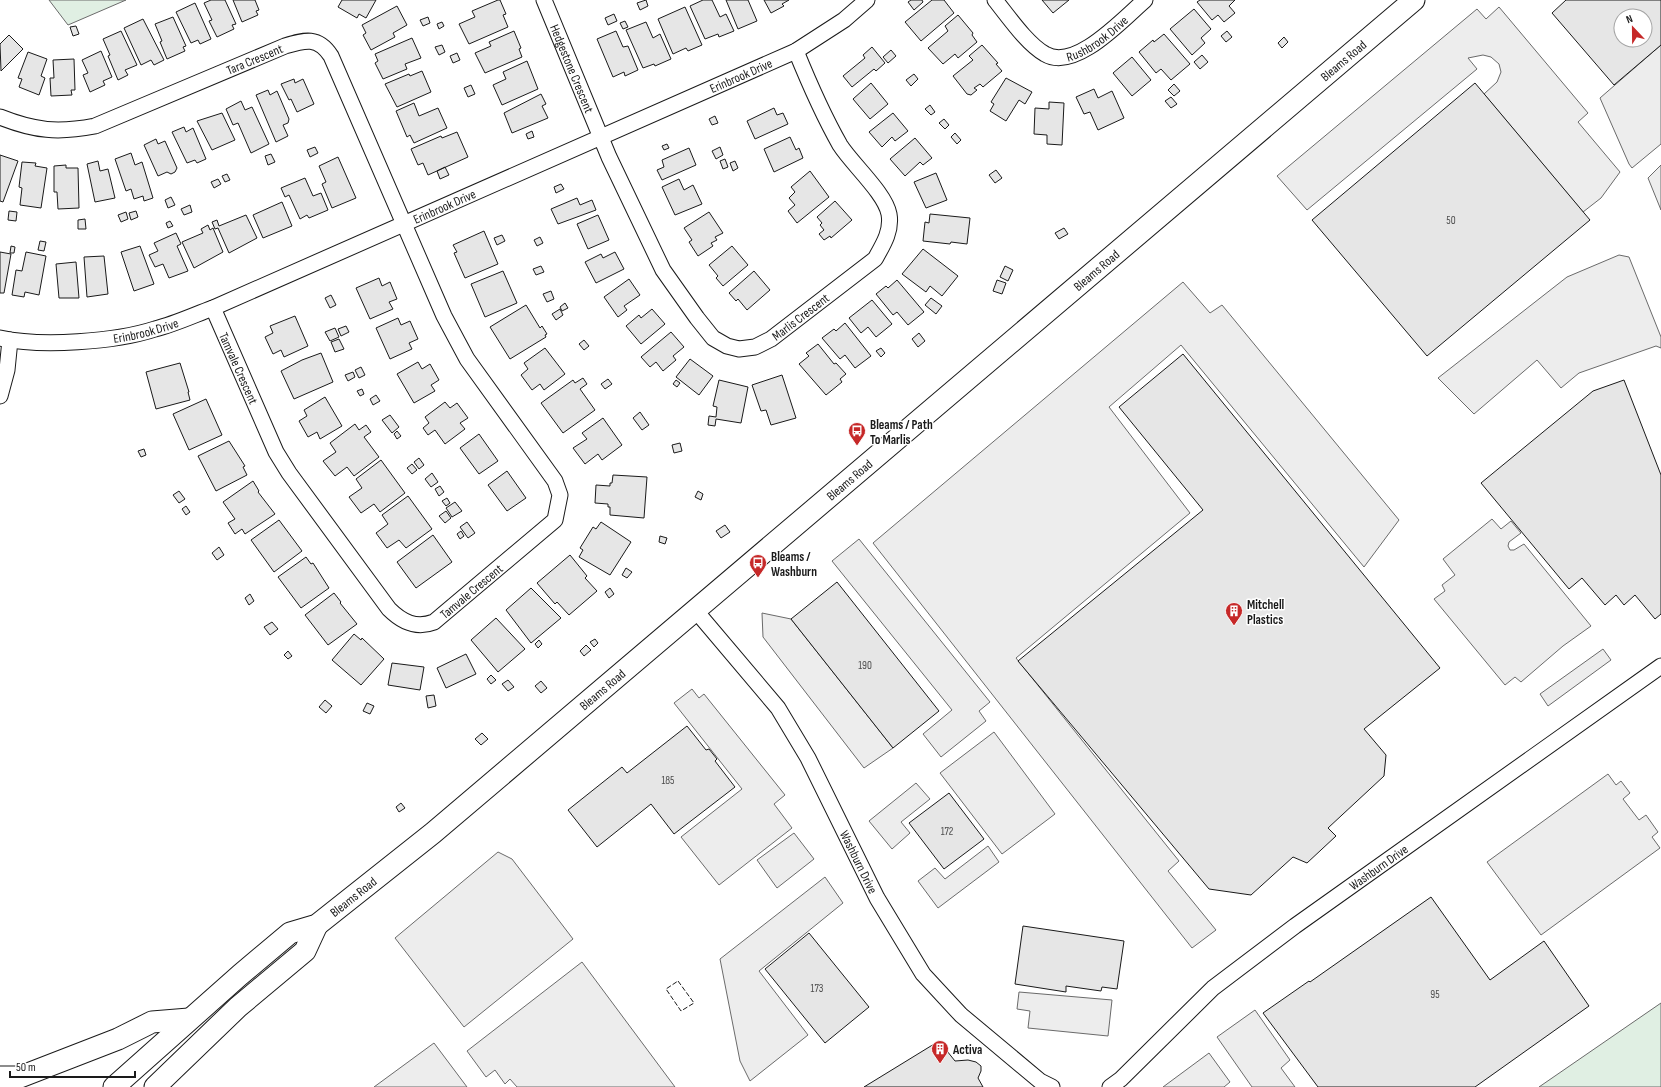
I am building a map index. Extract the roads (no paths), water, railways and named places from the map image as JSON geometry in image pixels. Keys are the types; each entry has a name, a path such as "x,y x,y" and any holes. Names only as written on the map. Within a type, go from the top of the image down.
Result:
{"main road":[{"name":"Bleams Road","path":"114,1087 189,1019 290,933 317,925 433,833 1414,0"},
{"name":"Bleams Road","path":"155,1087 238,1007 305,950 317,925"},
{"path":"0,1077 20,1077 118,1039 152,1022 189,1019"},
{"path":"0,1082 5,1087"}],"street":[{"name":"Hedgestone Crescent","path":"544,0 601,137"},
{"name":"Erinbrook Drive","path":"5,339 66,342 116,338 155,330 213,308 796,51 844,20 867,0"},
{"name":"Rushbrook Drive","path":"995,0 1032,43 1045,55 1060,59 1080,53 1144,0"},
{"name":"Tara Crescent","path":"0,117 16,123 45,130 69,131 95,126 285,46 303,40 315,42 325,47 331,56 404,224"},
{"name":"Marlis Crescent","path":"601,137 663,270 697,318 714,338 727,346 739,349 755,348 771,339 875,259 885,242 889,227 889,213 883,200 841,146 828,123 796,51"},
{"name":"Tamvale Crescent","path":"213,308 270,440 289,473 389,609 399,619 409,624 426,625 434,622 555,520 560,494 555,481 468,359 444,316 404,224"},
{"path":"0,396 8,370 5,339"},
{"name":"Washburn Drive","path":"696,611 778,708 808,758 877,898 923,974 961,1016 1040,1081 1052,1087"},
{"name":"Washburn Drive","path":"1110,1087 1121,1079 1225,978 1295,926 1661,666"}],"place":[{"name":"Bleams / Path To Marlis","path":"857,446"},
{"name":"Bleams / Washburn","path":"758,578"},
{"name":"Mitchell Plastics","path":"1234,626"},
{"name":"Activa","path":"940,1064"}]}
